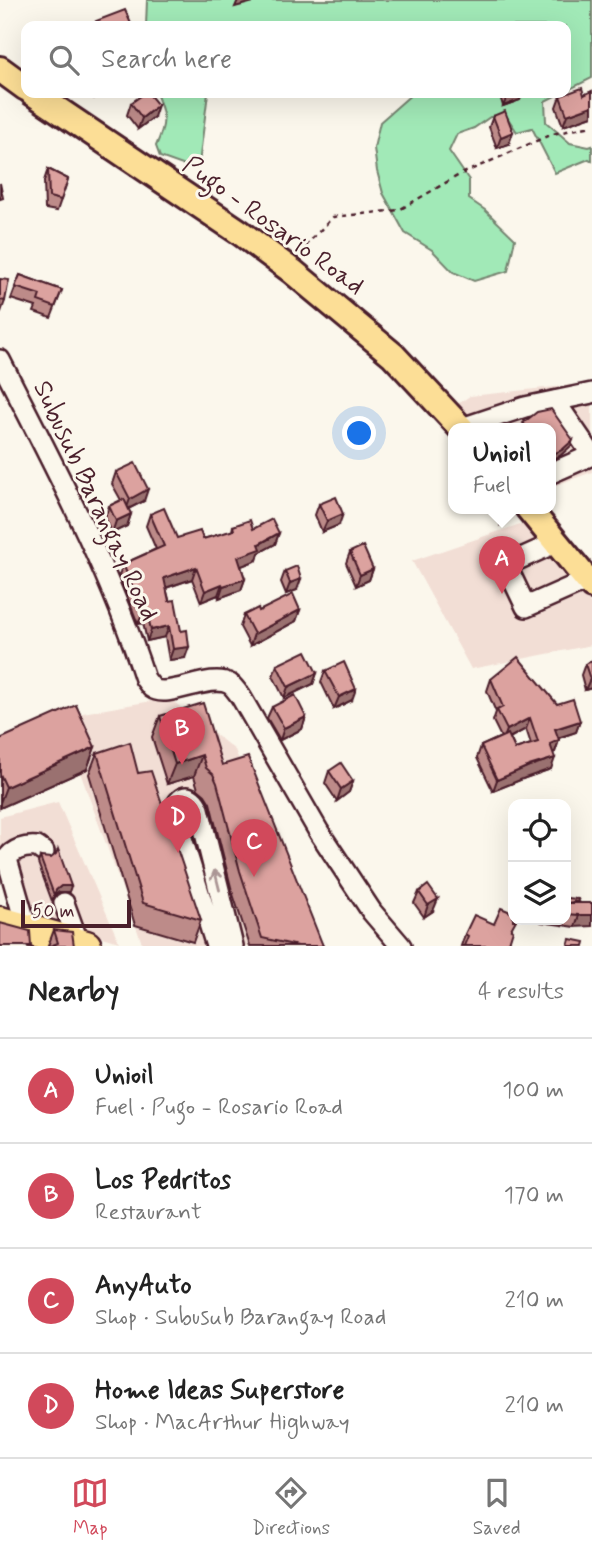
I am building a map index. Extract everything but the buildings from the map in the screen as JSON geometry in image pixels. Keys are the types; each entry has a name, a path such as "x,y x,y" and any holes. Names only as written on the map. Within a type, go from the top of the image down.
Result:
{"highway":[{"path":"13,926 83,945"}],"main road":[{"path":"0,69 21,84"},
{"name":"Pugo - Rosario Road","path":"40,98 241,233 292,271 393,355 457,423"},
{"path":"533,514 589,583"}],"street":[{"name":"Subusub Barangay Road","path":"0,360 100,561 145,679 151,688 169,691 216,681 230,684 234,688 319,832 372,912 401,946"},
{"path":"477,423 525,407 592,393"},
{"path":"555,401 592,455 556,471"},
{"path":"555,543 506,565 526,607 589,583"},
{"path":"216,946 174,813 179,800 184,797 195,800 199,809 233,946"},
{"path":"13,926 7,859 12,853 26,848 37,846 44,852"},
{"path":"64,903 83,945"}],"path":[{"path":"292,271 308,243 332,217 399,210 459,175 552,134 592,126"}],"shaded area":[{"path":"592,383 592,472 556,485 556,423 470,423 456,405 470,396"},
{"path":"526,522 592,605 592,645 471,669 412,561"},
{"path":"169,698 235,750 317,946 143,946 60,717"},
{"path":"58,802 119,942 25,915 0,844 0,817"}],"green space":[{"path":"147,0 592,0 592,78 571,88 571,21 146,21"},
{"path":"158,98 207,98 199,164 188,167 160,157 156,146 162,131 162,108"},
{"path":"407,98 551,98 545,101 546,122 570,143 592,146 592,161 589,159 555,173 532,128 517,132 507,117 490,117 474,128 457,134 449,151 469,180 469,199 485,210 515,239 508,271 474,281 453,272 432,250 405,233 383,193 377,171 374,148 380,122"}],"place":[{"name":"Unioil","path":"502,594"},
{"name":"Los Pedritos","path":"182,765"},
{"name":"Home Ideas Superstore","path":"178,853"},
{"name":"AnyAuto","path":"254,877"}]}
